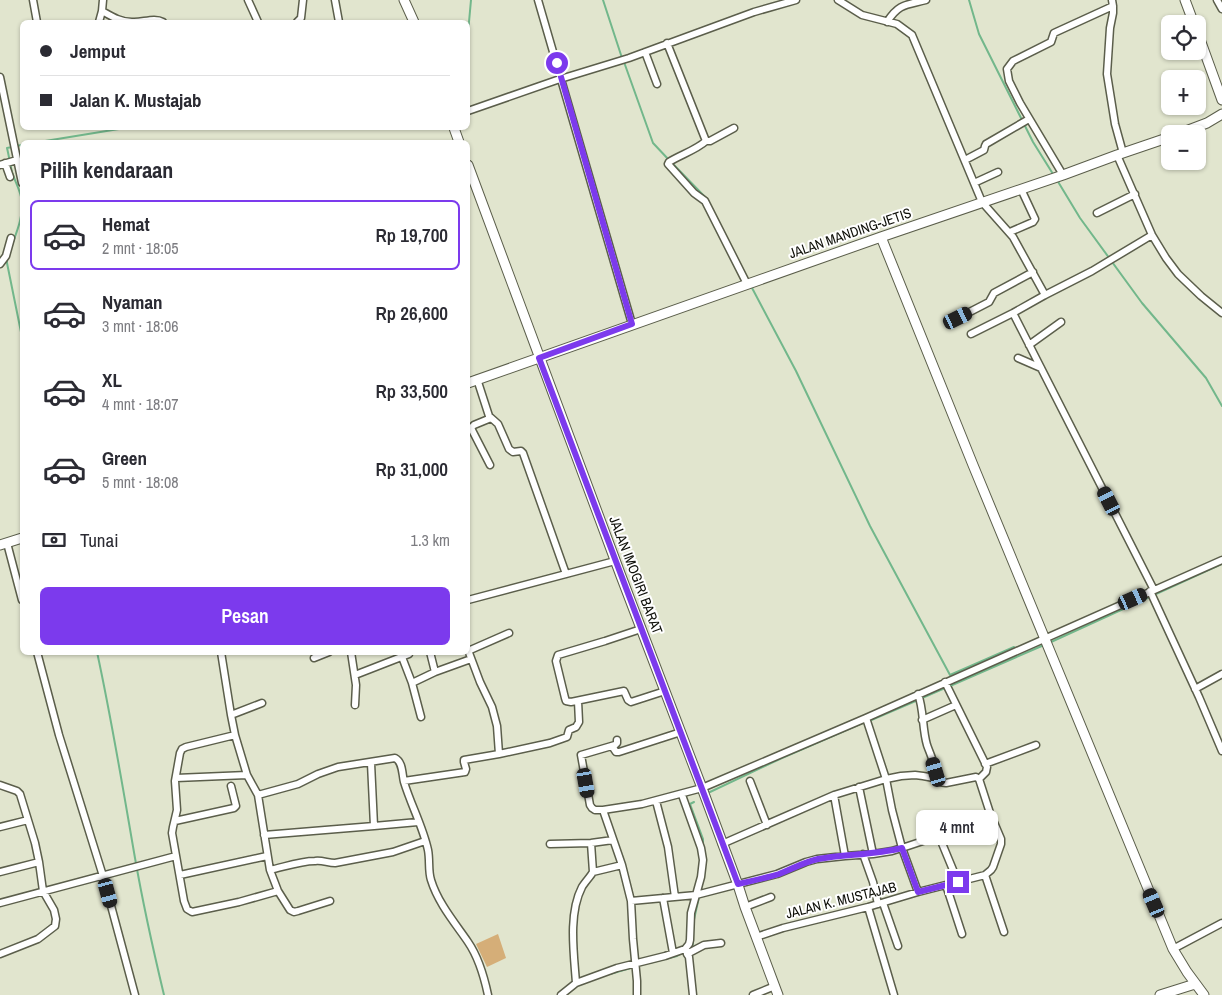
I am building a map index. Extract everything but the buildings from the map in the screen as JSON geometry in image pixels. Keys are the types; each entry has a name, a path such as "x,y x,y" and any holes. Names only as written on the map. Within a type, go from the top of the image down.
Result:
{"main road":[{"path":"404,0 413,20"},
{"path":"1185,0 1191,15"},
{"path":"1206,56 1222,100"},
{"path":"1200,125 1221,115"},
{"name":"JALAN MANDING-JETIS","path":"470,381 1161,140"},
{"name":"JALAN IMOGIRI BARAT","path":"470,170 777,991"},
{"path":"881,237 1173,949 1204,995"},
{"path":"3,544 20,539"},
{"path":"1160,995 1195,984"}],"street":[{"path":"32,0 37,20"},
{"path":"100,20 103,0"},
{"path":"248,0 257,20"},
{"path":"299,20 301,18 303,0"},
{"path":"335,0 339,20"},
{"path":"538,0 632,324"},
{"path":"470,110 629,58 754,12 796,0"},
{"path":"838,0 862,15 890,18 914,37 982,202 1010,232 1045,295"},
{"path":"890,18 899,8 912,2 926,0"},
{"path":"1216,0 1222,9"},
{"path":"1061,175 1008,81 1007,69 1014,61 1051,42 1054,33 1113,3 1107,74 1120,154 1152,235 1178,274 1200,296 1222,313"},
{"path":"102,11 122,20"},
{"path":"667,43 706,141"},
{"path":"645,52 657,84"},
{"path":"0,77 14,147 8,162 10,177"},
{"path":"965,160 984,150 986,144 1028,119"},
{"path":"734,128 710,141 706,141 668,163 694,192 705,201 748,284"},
{"path":"8,162 20,180"},
{"path":"974,183 998,172"},
{"path":"1010,232 1033,222 1035,219 1021,189"},
{"path":"1097,214 1135,194"},
{"path":"971,334 1092,271 1152,235"},
{"path":"0,264 6,256 11,238"},
{"path":"958,318 989,302 994,293 1033,272"},
{"path":"1013,313 1152,593 1222,751"},
{"path":"1029,345 1061,322"},
{"path":"1018,358 1041,368"},
{"path":"477,379 491,418 498,424 511,452 521,451 523,453 566,574"},
{"path":"490,465 472,428 474,425 491,418"},
{"path":"3,544 20,594"},
{"path":"617,740 616,744 612,746 581,755 590,805 595,810 682,795 868,722 1047,643 1222,560"},
{"path":"470,599 616,561"},
{"path":"641,628 558,655 556,660 566,701 578,701 623,691 631,702 665,690"},
{"path":"470,650 509,633"},
{"path":"38,655 103,876 135,995"},
{"path":"221,655 231,715 247,775 258,795 267,856 278,891 290,910 294,912 330,901"},
{"path":"314,658 322,655"},
{"path":"352,655 355,675 355,705"},
{"path":"431,655 435,672"},
{"path":"470,655 492,708 499,754"},
{"path":"355,675 397,656 412,683 422,717"},
{"path":"412,683 435,672 471,659"},
{"path":"1195,689 1222,674"},
{"path":"947,686 985,764 987,771 979,779"},
{"path":"920,698 927,745 936,772 934,778"},
{"path":"404,781 465,772 464,760 550,743 567,737 569,730 578,725 578,701"},
{"path":"231,715 262,703"},
{"path":"922,720 956,705"},
{"path":"868,722 886,779 902,848 918,892"},
{"path":"612,746 616,752 619,752 681,732"},
{"path":"236,735 186,747 180,753 176,778 177,810 172,833 184,901 187,910 192,912 278,891"},
{"path":"985,764 1036,745"},
{"path":"258,795 298,784 338,767 398,759 425,841 429,857 430,880 442,904 468,943 482,970 488,995"},
{"path":"371,763 374,826"},
{"path":"176,778 247,775"},
{"path":"722,844 834,795 886,779 923,776 943,782 974,776 979,779 990,813 1001,836 1001,844 993,867 985,875 1004,932"},
{"path":"750,781 767,825"},
{"path":"0,785 17,791 20,794 39,862 44,892 54,910 56,919 55,926 38,938 0,954"},
{"path":"175,821 234,808 236,806 231,786"},
{"path":"859,787 873,854"},
{"path":"682,795 702,854 699,894 691,913 690,940 686,951 690,958 694,995"},
{"path":"834,795 845,856"},
{"path":"656,801 666,839 675,897"},
{"path":"603,810 622,865 631,901 637,995"},
{"path":"631,901 699,894 777,874 817,859 873,854 902,848 939,836 990,813"},
{"path":"0,827 28,820"},
{"path":"264,835 418,822"},
{"path":"939,836 958,882"},
{"path":"550,844 591,843 613,840"},
{"path":"270,870 312,860 321,860 328,863 393,852 425,841"},
{"path":"576,983 572,930 582,888 593,872 591,843"},
{"path":"863,854 872,882 898,946"},
{"path":"0,903 176,856"},
{"path":"180,875 267,856"},
{"path":"0,872 39,862"},
{"path":"593,872 622,865"},
{"name":"JALAN K. MUSTAJAB","path":"756,937 783,928 868,908 918,892 985,875"},
{"path":"946,885 962,934"},
{"path":"745,907 771,897"},
{"path":"663,898 673,953"},
{"path":"868,908 894,995"},
{"path":"1173,949 1222,923"},
{"path":"561,995 576,983 617,968 686,951 704,944 721,943"},
{"path":"753,995 777,991"}],"shaded area":[{"path":"498,934 506,958 487,967 476,944"}],"waterway":[{"path":"469,20 471,0"},
{"path":"603,0 622,58"},
{"path":"969,0 979,34 1022,120"},
{"path":"624,62 653,143 669,160"},
{"path":"1024,124 1053,174"},
{"path":"51,140 113,130"},
{"path":"16,146 20,145"},
{"path":"12,147 7,148 12,172 20,194"},
{"path":"672,163 707,199"},
{"path":"1057,180 1080,218 1142,303 1206,378 1222,406"},
{"path":"12,245 20,220"},
{"path":"7,258 20,327"},
{"path":"751,286 796,371 870,526 950,675 1014,647"},
{"path":"1051,642 1222,564"},
{"path":"950,686 1044,645"},
{"path":"98,655 141,892 164,995"},
{"path":"922,698 945,688"},
{"path":"869,721 918,700"},
{"path":"710,792 865,722"},
{"path":"694,802 690,804 703,839 703,845"},
{"path":"693,924 699,897"},
{"path":"689,950 693,944 693,939"},
{"path":"649,963 677,956 684,952"},
{"path":"610,974 634,967"}],"route":[{"path":"557,63 632,324 539,358 738,884 777,874 817,859 873,854 902,848 918,892 958,882"}]}
